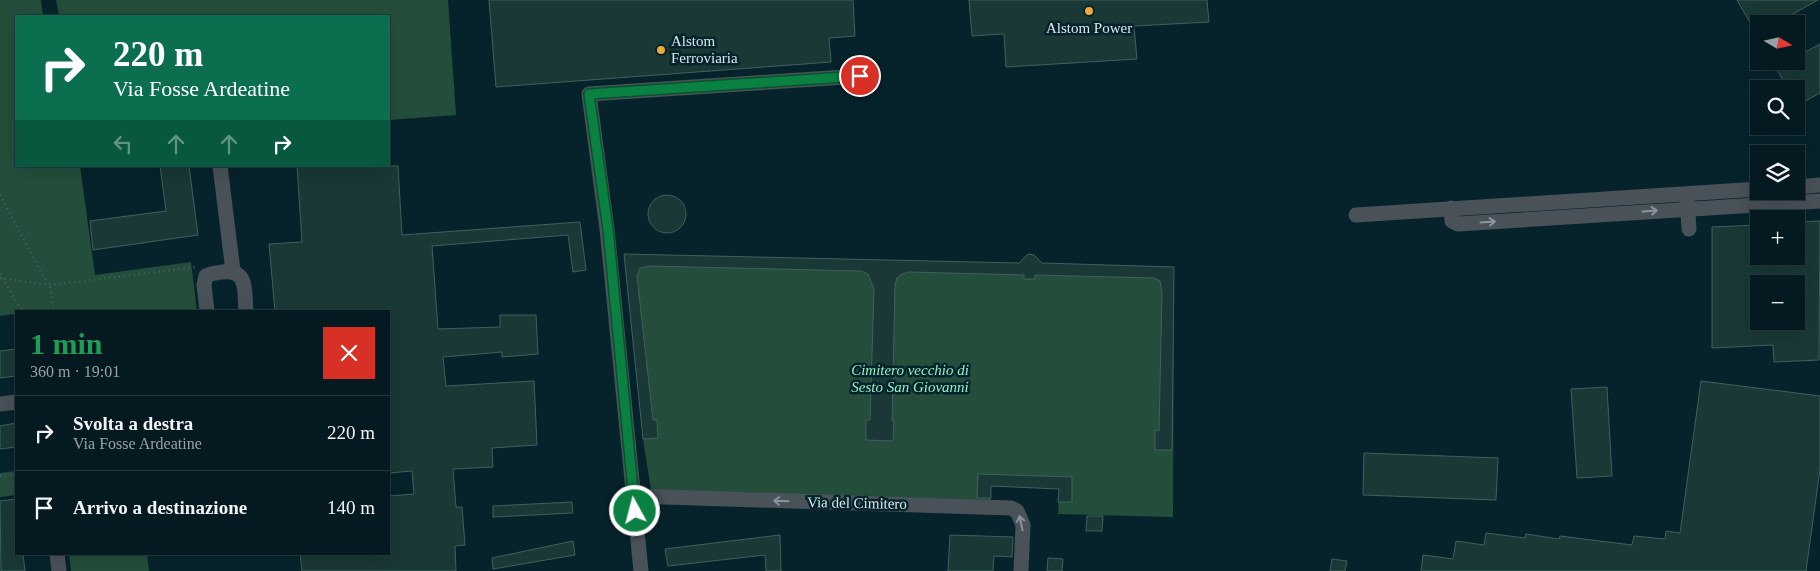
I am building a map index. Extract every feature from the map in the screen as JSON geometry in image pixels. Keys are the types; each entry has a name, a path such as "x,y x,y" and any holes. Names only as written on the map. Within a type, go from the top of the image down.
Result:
{"street":[{"path":"641,571 610,254 589,94 860,76"},
{"path":"220,167 233,271"},
{"path":"1805,186 1820,185"},
{"path":"1687,201 1750,190"},
{"path":"1356,215 1450,208 1687,201 1820,200"},
{"path":"1687,201 1689,229"},
{"path":"207,310 204,285 206,276 233,271 239,274 242,279 246,310"},
{"path":"0,404 15,402"},
{"name":"Via del Cimitero","path":"634,496 1011,508 1017,511 1023,525 1021,571"},
{"path":"57,555 59,571"}],"path":[{"path":"0,195 42,274 50,285 54,310"},
{"path":"2,279 50,285 205,266 206,276"},
{"path":"0,274 21,310"},
{"path":"0,476 15,474"}],"green space":[{"path":"0,0 41,0 43,15 15,15 15,167 80,167 95,275 191,262 197,310 15,310 15,317 13,314 0,316"},
{"path":"56,0 448,0 456,115 390,120 390,15 59,15"},
{"name":"Cimitero vecchio di Sesto San Giovanni","path":"624,254 1174,267 1173,517 1058,514 1059,489 991,486 991,500 651,490 643,439"},
{"path":"15,471 15,495 0,497 0,473"},
{"path":"69,555 147,555 149,571 71,571"}],"building":[{"name":"Alstom Ferroviaria","path":"489,0 853,0 855,36 829,38 831,62 496,87"},
{"name":"Alstom Power","path":"969,0 1207,0 1209,22 1134,26 1137,59 1006,67 1004,34 972,36"},
{"path":"1737,0 1818,0 1791,15 1750,15 1750,22"},
{"path":"1820,44 1820,93 1805,101 1805,80 1783,80 1777,70 1805,70 1805,52"},
{"path":"398,166 402,235 580,222 586,270 573,272 568,235 432,246 438,329 500,327 500,315 536,315 538,354 502,357 502,352 443,357 446,386 534,381 537,445 492,448 493,467 453,469 456,507 462,507 465,545 455,546 456,571 302,571 300,555 390,555 390,496 414,494 412,471 390,473 390,310 275,310 269,244 302,242 297,167"},
{"path":"160,167 189,167 198,235 93,250 90,221 166,211"},
{"path":"667,195 680,201 686,214 680,227 667,233 654,227 648,214 654,201"},
{"path":"1820,221 1819,360 1774,362 1773,345 1712,348 1712,227 1750,225 1750,265 1805,265 1805,222"},
{"path":"624,254 1019,263 1028,254 1034,255 1042,263 1174,267 1172,450 1155,450 1155,430 1159,431 1162,293 1160,281 1154,278 1035,275 1035,279 1024,279 1024,275 909,272 902,274 897,278 895,285 893,441 866,440 866,420 870,420 874,289 868,274 861,271 650,266 640,268 637,276 653,420 657,420 658,438 643,439"},
{"path":"15,349 15,376 0,378 0,351"},
{"path":"1701,381 1820,396 1820,469 1806,571 1421,571 1423,555 1453,559 1456,541 1484,545 1486,533 1525,538 1526,534 1559,539 1560,536 1632,545 1634,536 1665,539 1666,531 1680,533"},
{"path":"1607,387 1612,476 1577,478 1571,389"},
{"path":"15,423 15,447 0,449 0,426"},
{"path":"1364,453 1498,458 1496,500 1363,495"},
{"path":"978,474 1072,477 1072,502 1058,502 1059,489 991,486 991,498 977,498"},
{"path":"15,499 15,555 23,555 25,571 1,571 0,501"},
{"path":"572,502 573,513 493,517 493,506"},
{"path":"1087,516 1103,516 1102,531 1086,531"},
{"path":"780,535 781,571 766,571 765,555 668,566 665,549"},
{"path":"950,535 1013,537 1012,557 994,556 993,571 948,571"},
{"path":"573,541 575,555 493,569 492,558"},
{"path":"1048,558 1063,559 1062,571 1047,571"},
{"path":"1332,559 1347,561 1345,571 1330,571"}],"place":[{"name":"Alstom Power","path":"1089,11"},
{"name":"Alstom Ferroviaria","path":"661,50"}],"route":[{"path":"635,511 608,229 589,94 860,76"}]}
